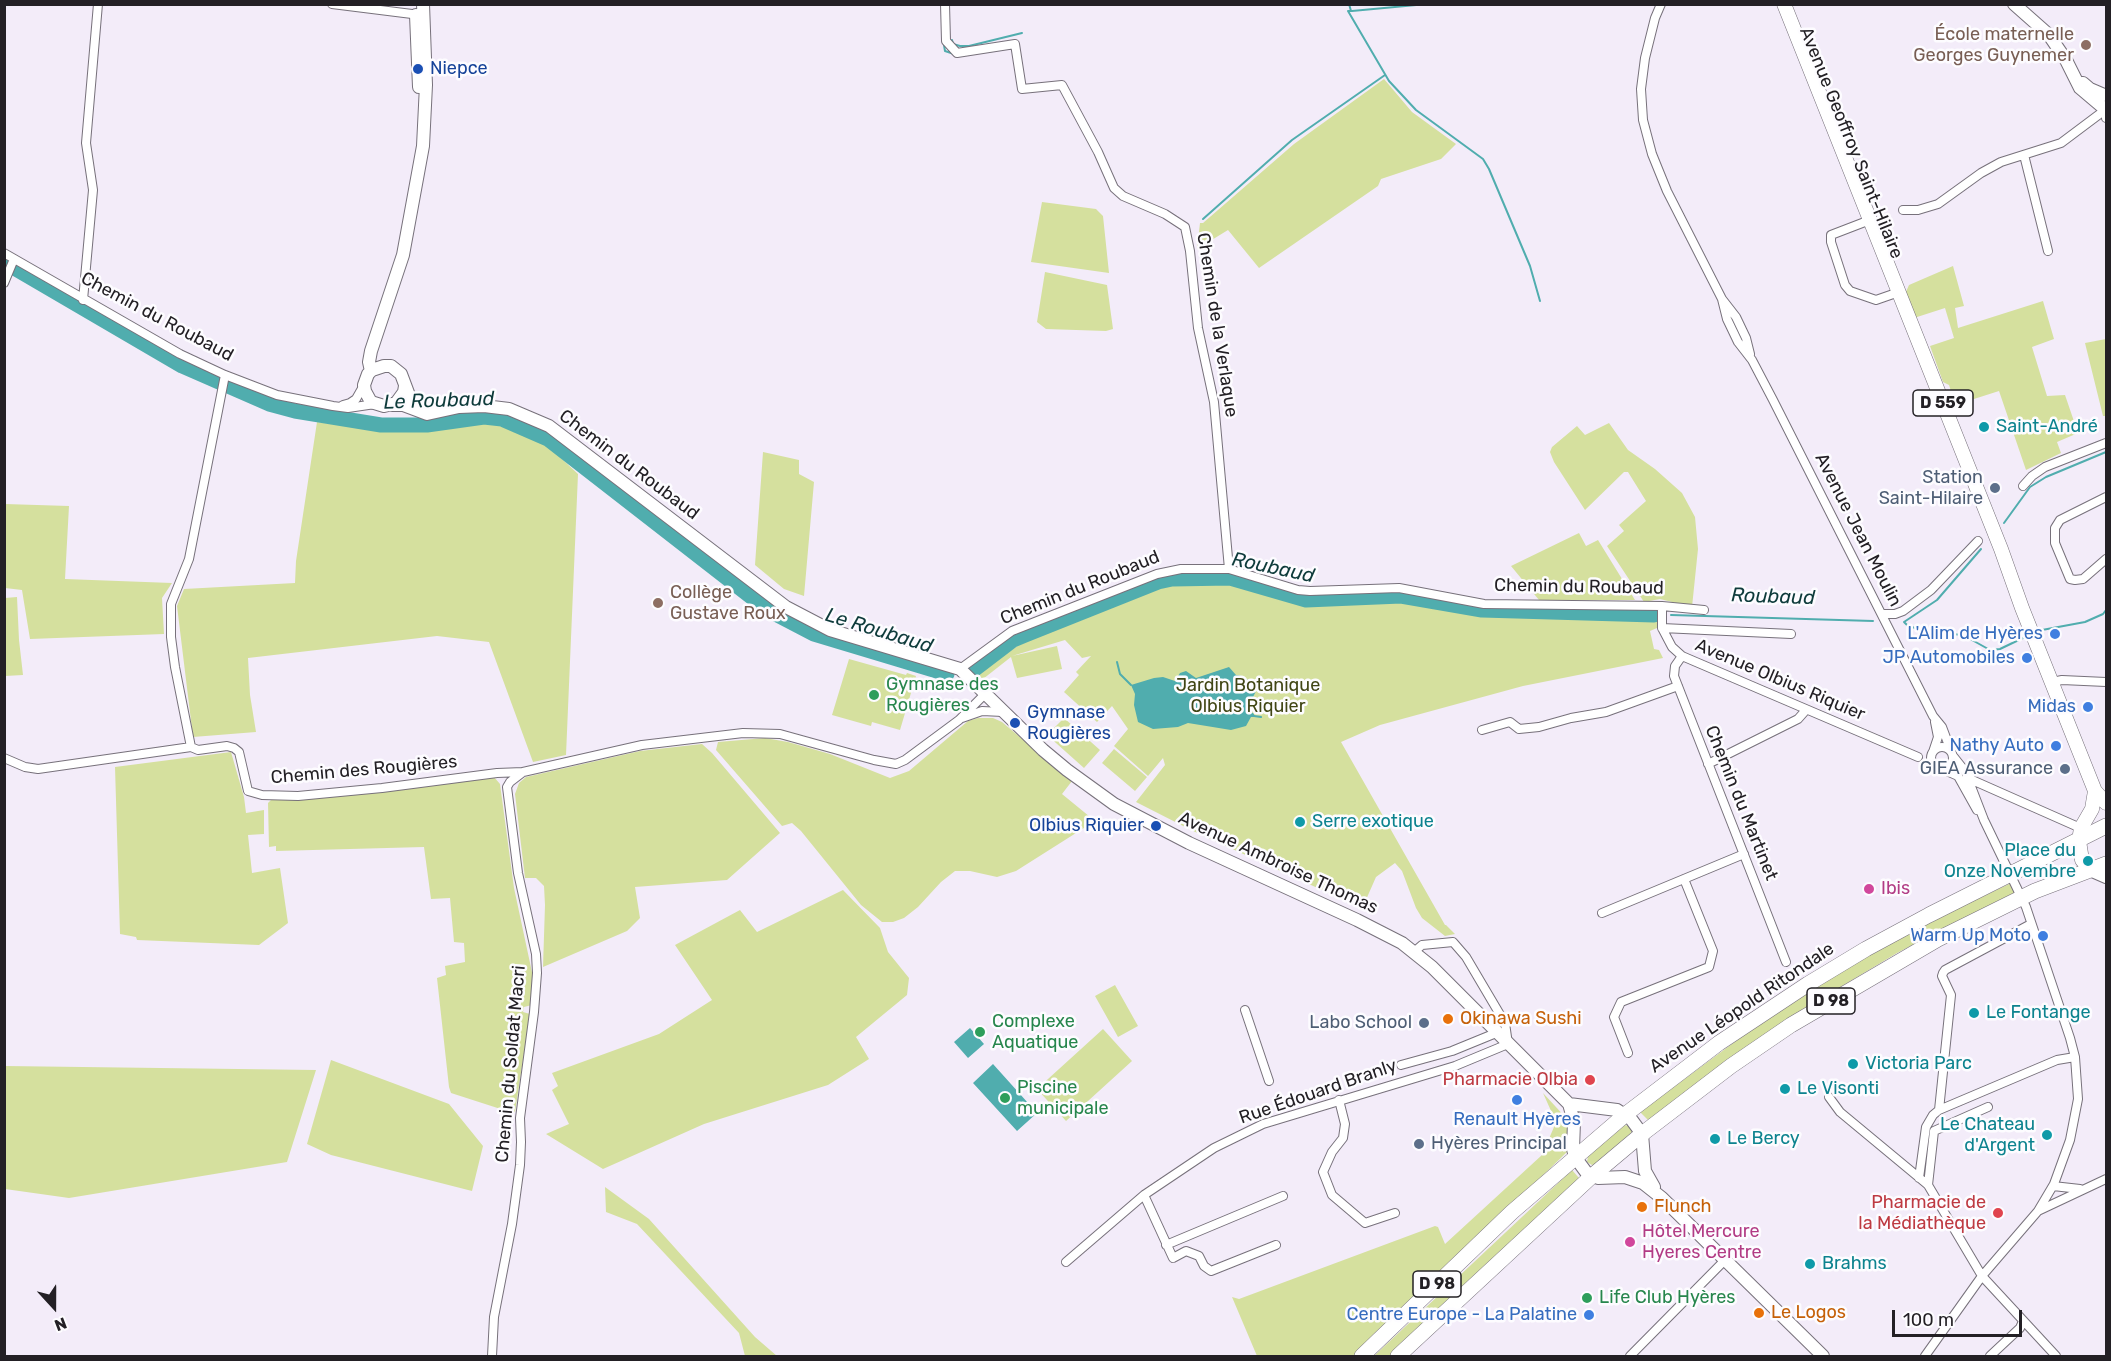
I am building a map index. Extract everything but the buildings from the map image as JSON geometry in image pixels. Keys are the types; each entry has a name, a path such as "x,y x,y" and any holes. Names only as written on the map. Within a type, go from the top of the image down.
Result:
{"highway":[{"name":"Avenue Léopold Ritondale","path":"1362,1356 1512,1212 1626,1114 1719,1043 1866,949 2011,875 2084,834 2106,826"},
{"name":"D 98","path":"1398,1356 1592,1176 1642,1134 1731,1066 1791,1025 1938,939 2021,898 2106,864"}],"main road":[{"name":"Avenue Geoffroy Saint-Hilaire","path":"1776,4 1867,221"},
{"name":"Avenue Geoffroy Saint-Hilaire","path":"1784,4 1895,293 2008,565 2022,608 2095,791 2106,803"},
{"path":"2090,870 2082,860 2084,834 2095,791"}],"street":[{"path":"83,300 93,190 86,143 98,4"},
{"path":"332,4 419,10 418,69 424,126 423,146 403,255 369,358 371,371"},
{"name":"Chemin de la Verlaque","path":"945,4 946,41 957,53 1015,44 1022,89 1062,85 1098,152 1114,188 1123,196 1165,214 1185,227 1190,251 1198,327 1214,402 1229,569"},
{"name":"Avenue Jean Moulin","path":"1661,4 1645,58 1641,89 1643,120 1652,154 1667,191 1722,299 1736,317 1752,360 1942,728 1952,753"},
{"path":"1904,210 1918,210 1938,204 1981,172 2001,162 2061,143 2105,107 2085,94 2049,35 2014,4"},
{"path":"2024,155 2048,250"},
{"path":"1867,221 1831,235 1831,242 1845,285 1850,291 1876,300 1895,293"},
{"name":"Chemin du Roubaud","path":"4,253 83,300 225,377 277,395 333,406 348,408 375,404"},
{"path":"4,283 14,259"},
{"path":"379,332 377,350 388,366"},
{"path":"333,406 353,402 371,371 378,367 388,366 397,369 405,386 401,398 392,405 384,406 375,404 368,397 364,386"},
{"path":"4,758 38,770 191,747 175,667 171,637 171,604 189,559 225,377"},
{"name":"Chemin du Roubaud","path":"405,386 410,398 421,407 444,409 484,406 509,409 539,421 567,439 786,607 830,630 960,669 1012,631 1157,574 1181,569 1229,569 1298,590 1310,591 1400,588 1484,604 1662,606 1704,610"},
{"name":"Chemin du Roubaud","path":"392,405 403,405 427,414 444,409"},
{"path":"2023,486 2045,467 2106,443"},
{"path":"2106,497 2060,520 2055,528 2055,543 2070,579 2083,579 2106,559"},
{"path":"1883,614 1903,611 1931,590 1978,541"},
{"path":"1662,606 1662,628 1791,634"},
{"name":"Avenue Olbius Riquier","path":"1662,628 1672,647 1682,656 1918,757"},
{"name":"Chemin du Martinet","path":"1682,656 1675,666 1674,676 1786,962"},
{"name":"Avenue Ambroise Thomas","path":"960,669 1067,770 1114,804 1190,843 1389,935 1414,952 1432,967 1569,1104"},
{"path":"2052,682 2062,680 2106,682"},
{"path":"1482,730 1510,722 1519,729 1539,727 1606,712 1678,686"},
{"path":"982,711 988,697"},
{"path":"524,772 642,745 761,732 780,734 896,764 906,760 988,697"},
{"path":"1708,764 1798,718 1806,710"},
{"path":"958,720 982,711 1003,712"},
{"name":"Avenue Jean Moulin","path":"1933,752 1938,737 1934,716"},
{"name":"Chemin des Rougières","path":"191,747 198,750 234,747 241,760 248,791 262,795 298,796 496,773 524,772"},
{"path":"1925,1356 1982,1276 2038,1211 2064,1160 2076,1115 2078,1084 2070,1038 2021,898 1984,820 1958,776 1932,763 1933,752 1941,747 1952,753 1960,763 1984,820"},
{"path":"1942,769 1951,764 1952,753"},
{"name":"Chemin du Soldat Macri","path":"492,1356 494,1317 512,1224 520,1165 520,1118 537,973 536,954 518,873 507,787 524,772"},
{"path":"1967,776 2084,834"},
{"path":"1602,913 1744,854"},
{"path":"2090,870 2106,877"},
{"path":"1628,1053 1614,1017 1621,1002 1709,967 1713,951 1684,879"},
{"path":"1939,1110 1951,995 1942,976 1943,973 2031,924"},
{"path":"1414,952 1422,945 1453,942 1466,957 1505,1023 1508,1044"},
{"path":"1245,1010 1269,1081"},
{"path":"1401,1065 1452,1051 1496,1033"},
{"name":"Rue Édouard Branly","path":"1066,1262 1144,1195 1214,1148 1263,1124 1455,1066 1508,1044"},
{"path":"1919,1178 1926,1127 1939,1110 2057,1060 2075,1058"},
{"path":"1829,1097 1840,1112 1928,1185 1982,1276 2056,1356"},
{"path":"1339,1100 1345,1124 1343,1138 1332,1152 1323,1172 1332,1195 1365,1222 1395,1213"},
{"path":"1662,1198 1636,1180 1592,1176 1575,1157 1574,1122 1569,1104 1617,1110 1626,1114 1642,1134 1645,1171 1662,1198 1823,1356"},
{"path":"1928,1185 1934,1131 1988,1107"},
{"path":"2038,1211 2106,1179"},
{"path":"2052,1187 2074,1190 2086,1188"},
{"path":"2052,1187 2055,1194 2065,1198"},
{"path":"1144,1195 1173,1258 1186,1251 1199,1256 1204,1266 1211,1271 1276,1245"},
{"path":"1167,1245 1283,1196"},
{"path":"1630,1356 1725,1260"},
{"path":"1990,1356 2020,1328 2023,1321"}],"green space":[{"path":"1384,79 1412,112 1456,144 1441,159 1381,179 1378,186 1259,268 1228,230 1197,249 1200,223 1203,223 1294,144"},
{"path":"1042,202 1096,209 1103,216 1109,273 1031,262"},
{"path":"1953,266 1964,306 1955,308 1958,328 2043,301 2054,339 2032,347 2047,396 2065,395 2078,433 2057,442 2061,453 2026,470 1999,391 1952,406 1948,396 1951,391 1949,385 1943,382 1930,346 1954,338 1945,308 1914,318 1905,294 1909,285"},
{"path":"1045,272 1107,285 1113,329 1106,331 1046,329 1037,322"},
{"path":"2106,339 2106,416 2103,416 2085,343"},
{"path":"480,421 499,424 545,443 578,474 566,755 533,762 489,642 437,636 248,658 250,695 256,732 193,737 177,606 184,589 295,583 296,561 317,422 386,431"},
{"path":"1609,423 1628,450 1655,469 1682,493 1695,517 1698,549 1692,607 1660,599 1644,602 1607,546 1624,531 1619,525 1646,501 1628,472 1624,472 1585,510 1554,462 1550,452 1552,447 1577,426 1585,435"},
{"path":"763,452 799,460 799,474 814,482 804,596 784,589 755,565"},
{"path":"5,504 69,506 65,579 172,583 162,598 164,634 30,639 22,590 5,588"},
{"path":"1579,533 1586,546 1598,540 1635,600 1539,600 1511,566"},
{"name":"Jardin Botanique Olbius Riquier","path":"1228,583 1319,606 1401,601 1483,616 1659,619 1657,628 1650,631 1654,649 1659,650 1663,658 1523,686 1380,725 1341,742 1445,925 1455,934 1445,936 1422,918 1402,871 1395,863 1376,877 1365,902 1345,894 1335,896 1191,830 1136,802 1165,765 1163,758 1148,776 1114,746 1128,729 1112,706 1097,722 1064,692 1079,675 1076,672 1091,656 1082,658 1065,640 1012,656 1057,646 1062,669 1017,678 1011,657 983,679 977,674 1023,642 1165,586"},
{"path":"17,597 23,675 5,676 5,598"},
{"name":"Gymnase des Rougières","path":"849,659 916,676 900,730 872,722 871,726 832,715"},
{"path":"993,718 1002,722 1072,781 1062,794 1095,821 1016,871 997,877 970,871 955,871 941,882 918,907 904,918 893,922 882,922 861,905 801,831 792,823 782,826 716,750 718,742 765,738 830,754 890,778 909,771 968,721"},
{"path":"1064,718 1100,750 1084,768 1047,735"},
{"path":"702,744 780,833 727,880 635,887 640,918 627,931 543,967 544,886 536,878 525,878 515,794 519,783 526,777 640,751"},
{"path":"1114,749 1147,777 1135,791 1102,763"},
{"path":"231,752 244,797 246,813 264,810 264,834 248,835 252,873 280,868 288,923 259,945 137,940 136,937 120,934 115,767"},
{"path":"494,777 500,784 514,888 533,977 532,1005 524,1007 523,1012 530,1014 515,1112 513,1113 451,1093 437,978 446,975 445,966 465,962 464,943 454,942 450,898 431,899 424,847 276,851 276,846 269,847 268,803 272,799"},
{"path":"2011,883 2016,892 1897,953 1794,1015 1648,1120 1640,1112 1740,1038 1817,987 1868,956 1944,915"},
{"path":"843,890 880,928 888,952 909,978 907,995 856,1037 869,1059 828,1085 704,1124 603,1169 546,1134 569,1124 552,1090 558,1086 552,1073 659,1034 712,1000 675,945 740,910 757,932"},
{"path":"1115,985 1138,1026 1118,1037 1095,996"},
{"path":"1103,1029 1132,1061 1066,1121 1037,1089"},
{"path":"331,1060 449,1104 483,1146 472,1191 331,1155 307,1144"},
{"path":"5,1066 316,1070 287,1162 69,1198 5,1189"},
{"path":"1543,1093 1568,1120 1567,1152 1356,1356 1257,1356 1232,1297 1239,1299 1435,1226 1438,1227 1445,1244 1542,1155 1554,1127 1552,1113"},
{"path":"1625,1125 1631,1127 1630,1134 1595,1164 1587,1162 1588,1156"},
{"path":"1572,1170 1579,1178 1390,1356 1374,1356"},
{"path":"605,1187 649,1219 755,1337 777,1356 745,1356 739,1333 637,1224 606,1212"}],"water":[{"path":"1229,667 1236,675 1251,682 1256,691 1251,701 1250,711 1254,717 1251,717 1246,726 1231,730 1188,723 1178,727 1153,729 1138,722 1134,705 1135,694 1131,685 1163,677 1175,681 1180,673 1186,671 1196,678"},
{"path":"970,1028 984,1044 968,1058 954,1042"},
{"name":"Piscine municipale","path":"993,1064 1037,1113 1017,1131 973,1083"}],"waterway":[{"path":"1349,4 1351,11 1348,11 1389,81 1416,110 1483,159 1530,266 1540,301"},
{"path":"1352,11 1427,4"},
{"path":"952,40 953,44 969,46 1022,33"},
{"path":"944,45 945,51 954,54"},
{"path":"1203,219 1292,140 1385,75"},
{"name":"Le Roubaud","path":"4,262 182,366 269,404 295,411 381,425 427,425 484,417 502,419 548,439 768,610 814,634 947,674"},
{"name":"Roubaud","path":"2004,523 2030,487 2046,477 2106,452"},
{"path":"1981,549 1937,600 1904,622 1908,626 1930,632 1963,635 1990,650 2000,649 2025,637"},
{"name":"Roubaud","path":"975,669 1013,640 1158,582 1172,579 1230,578 1306,600 1401,596 1482,610 1654,615"},
{"path":"2042,630 2085,622 2103,614 2106,610"},
{"name":"Roubaud","path":"1671,615 1873,621"},
{"path":"1117,662 1120,674 1131,685"},
{"path":"1254,716 1261,717"}],"place":[{"name":"École maternelle Georges Guynemer","path":"2086,45"},
{"name":"Niepce","path":"418,69"},
{"name":"Saint-André","path":"1984,427"},
{"name":"Station Saint-Hilaire","path":"1995,488"},
{"name":"Collège Gustave Roux","path":"658,603"},
{"name":"L'Alim de Hyères","path":"2055,634"},
{"name":"JP Automobiles","path":"2027,658"},
{"name":"Gymnase des Rougières","path":"874,695"},
{"name":"Midas","path":"2088,707"},
{"name":"Gymnase Rougières","path":"1015,723"},
{"name":"Nathy Auto","path":"2056,746"},
{"name":"GIEA Assurance","path":"2065,769"},
{"name":"Serre exotique","path":"1300,822"},
{"name":"Olbius Riquier","path":"1156,826"},
{"name":"Place du Onze Novembre","path":"2088,861"},
{"name":"Ibis","path":"1869,889"},
{"name":"Warm Up Moto","path":"2043,936"},
{"name":"Le Fontange","path":"1974,1013"},
{"name":"Okinawa Sushi","path":"1448,1019"},
{"name":"Labo School","path":"1424,1023"},
{"name":"Complexe Aquatique","path":"980,1032"},
{"name":"Victoria Parc","path":"1853,1064"},
{"name":"Pharmacie Olbia","path":"1590,1080"},
{"name":"Le Visonti","path":"1785,1089"},
{"name":"Piscine municipale","path":"1005,1098"},
{"name":"Renault Hyères","path":"1517,1100"},
{"name":"Le Chateau d'Argent","path":"2047,1135"},
{"name":"Le Bercy","path":"1715,1139"},
{"name":"Hyères Principal","path":"1419,1144"},
{"name":"Flunch","path":"1642,1207"},
{"name":"Pharmacie de la Médiathèque","path":"1998,1213"},
{"name":"Hôtel Mercure Hyeres Centre","path":"1630,1242"},
{"name":"Brahms","path":"1810,1264"},
{"name":"Life Club Hyères","path":"1587,1298"},
{"name":"Le Logos","path":"1759,1313"},
{"name":"Centre Europe - La Palatine","path":"1589,1315"}]}
